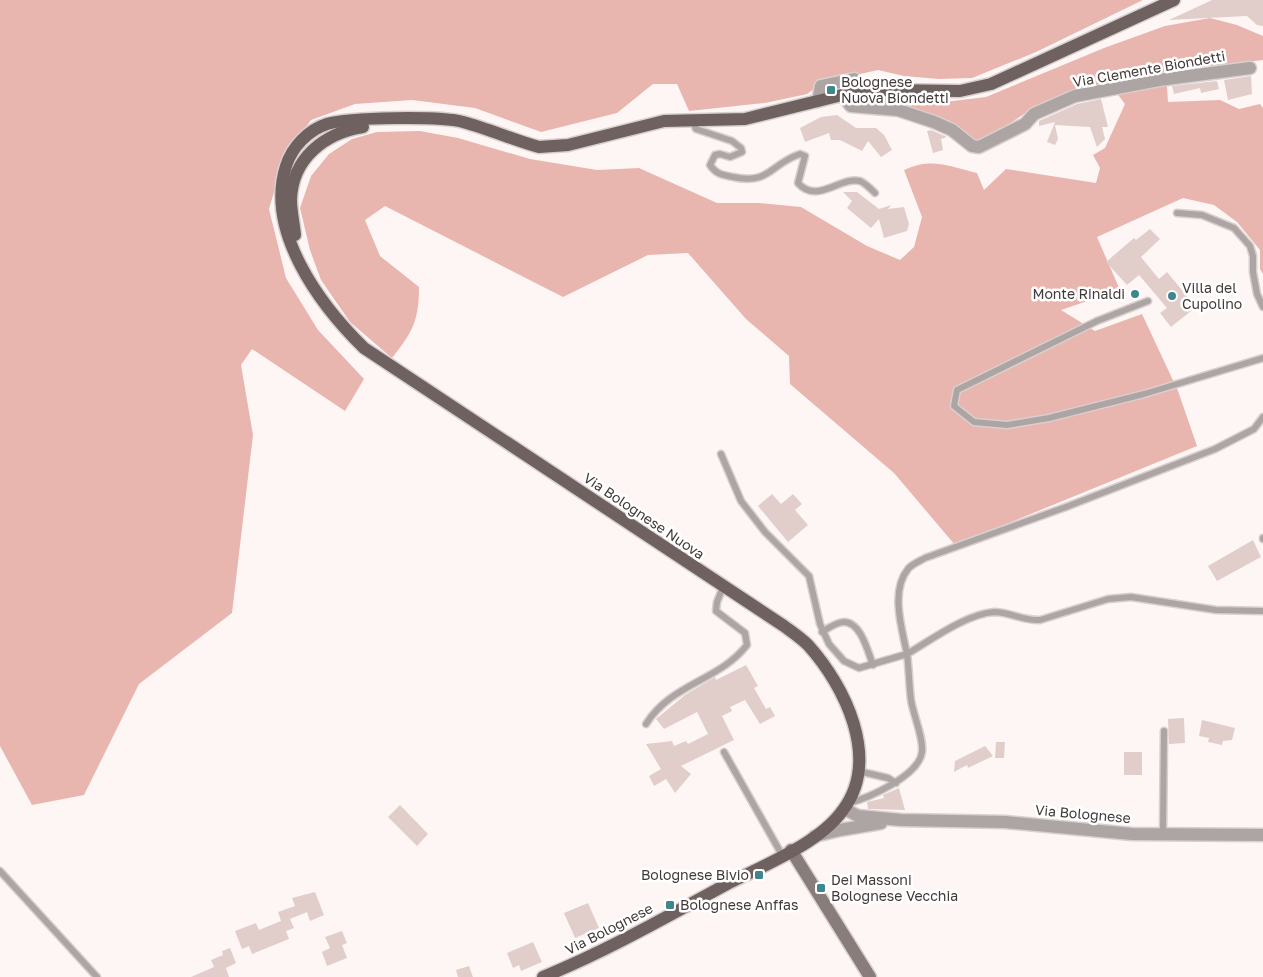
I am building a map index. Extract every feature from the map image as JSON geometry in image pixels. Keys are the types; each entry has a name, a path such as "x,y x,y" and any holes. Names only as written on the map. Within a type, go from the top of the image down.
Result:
{"main road":[{"name":"Via Bolognese Nuova","path":"815,836 848,809 858,771 854,723 835,681 820,660 806,643 784,626 364,348 337,322 316,294 302,268 291,200 294,181 310,152 337,133 405,120 462,122 532,145 548,148 568,145 664,121 693,122 745,119 842,95 886,90 960,91 991,84 1174,0"},
{"name":"Via Bolognese","path":"543,977 588,957 815,836"}],"street":[{"name":"Via Clemente Biondetti","path":"842,95 851,106 898,110 934,122 952,130 972,146 979,146 1025,124 1034,114 1074,96 1159,80 1250,68"},
{"path":"818,100 821,86 854,79 861,93"},
{"path":"848,809 850,828"},
{"name":"Via Bolognese","path":"848,809 901,820"},
{"name":"Via Bolognese","path":"815,836 901,820 1005,822 1132,834 1263,836"},
{"path":"786,853 870,977"}],"lane":[{"path":"693,122 696,129 732,142 741,148 742,152 730,157 720,154 715,155 710,165 718,174 747,180 759,178 800,154 805,156 798,183 801,186 820,192 854,181 861,181 875,193"},
{"path":"1177,213 1202,215 1234,228 1250,246 1253,256 1253,272 1257,294 1263,307"},
{"path":"1148,301 1097,321 957,390 954,406 974,422 1007,425 1049,418 1144,394 1263,358"},
{"path":"848,809 860,800 896,782 916,764 922,752 911,701 907,654 899,606 902,582 908,568 925,558 1066,507 1215,449 1254,429 1263,417"},
{"path":"722,454 741,501 765,532 808,576 822,632 829,644 844,661 859,668 907,654 963,622 979,615 996,612 1030,621 1040,620 1108,599 1131,597 1216,610 1263,611"},
{"path":"646,724 664,701 726,665 747,645 745,633 716,611 717,602 723,587"},
{"path":"822,632 840,622 852,625 860,633 873,665"},
{"path":"1163,834 1164,731"},
{"path":"724,752 786,853"},
{"path":"858,771 888,778 896,782"},
{"path":"0,871 97,977"}],"shaded area":[{"path":"0,0 1143,0 1036,52 972,78 939,79 904,76 878,70 824,82 807,94 765,103 689,111 677,84 653,84 617,113 541,132 475,108 412,100 355,104 311,120 285,155 269,209 286,278 318,330 364,379 345,411 252,349 241,365 253,435 232,613 139,684 84,795 32,805 0,746"},
{"path":"1210,18 1237,25 1263,36 1263,60 1166,72 1168,102 1220,100 1239,109 1260,104 1263,108 1263,274 1260,269 1260,250 1237,222 1214,205 1183,198 1097,237 1120,290 1061,310 1095,331 1142,314 1178,391 1197,446 955,545 894,473 790,384 789,356 746,319 688,253 648,255 563,297 385,206 365,220 380,256 419,287 418,308 410,333 392,358 350,322 321,280 310,250 300,208 311,176 329,154 352,139 377,132 420,131 458,138 530,159 597,170 639,168 717,203 759,203 801,207 867,246 900,260 914,247 922,217 904,170 932,163 958,168 977,173 984,190 1006,169 1096,183 1100,168 1093,155 1105,148 1125,104 1116,92 1036,106 980,143 956,130 858,103 865,98 893,96 928,104 986,97 1104,48 1165,26"}],"building":[{"path":"1212,0 1263,0 1263,26 1257,25 1247,16 1169,20"},
{"path":"1251,76 1252,94 1228,100 1224,80"},
{"path":"1217,81 1219,89 1201,93 1200,88 1174,94 1172,86"},
{"path":"1101,99 1108,127 1102,127 1105,139 1097,147 1090,127 1055,125 1058,139 1055,145 1047,142 1055,122 1039,126 1039,121 1077,104"},
{"path":"837,115 856,128 876,128 884,135 892,150 881,157 868,141 862,151 840,140 831,140 829,133 805,142 800,128 821,117"},
{"path":"931,130 947,137 941,139 943,150 933,153 927,131"},
{"path":"843,192 857,192 879,209 891,205 888,209 904,207 909,224 907,231 884,238 879,219 871,228 847,208 852,201"},
{"name":"Villa del Cupolino","path":"1150,229 1160,239 1141,257 1159,279 1167,272 1196,307 1171,327 1160,313 1167,308 1139,275 1127,285 1106,262 1134,238 1136,240"},
{"path":"772,494 781,504 793,494 802,504 795,510 808,525 788,542 758,506"},
{"path":"1253,540 1261,557 1217,581 1208,566"},
{"path":"746,665 758,686 754,688 766,709 770,707 775,716 760,724 745,700 730,707 732,711 722,716 734,740 681,766 691,774 675,793 666,779 654,786 649,776 661,769 646,744 672,741 674,746 686,741 688,744 708,734 697,712 664,729 656,719 685,695 715,677 716,680"},
{"path":"1184,718 1185,743 1169,744 1168,719"},
{"path":"1202,720 1235,728 1232,740 1223,741 1222,745 1208,742 1209,738 1199,736"},
{"path":"996,742 1005,742 1004,758 995,758"},
{"path":"985,746 993,756 968,768 967,765 954,772 955,761"},
{"path":"1124,752 1142,752 1142,775 1124,775"},
{"path":"899,788 905,810 868,809 867,802 884,798 883,795"},
{"path":"400,805 428,834 417,846 388,817"},
{"path":"315,892 324,915 310,921 307,912 290,919 294,928 286,931 289,939 252,954 249,946 242,949 235,931 256,923 259,930 281,921 278,912 295,906 292,898"},
{"path":"588,903 599,928 575,938 564,913"},
{"path":"342,931 347,943 342,945 347,958 327,966 322,952 330,948 325,937"},
{"path":"533,942 542,962 521,971 519,965 513,968 507,953"},
{"path":"230,948 236,963 226,968 229,977 191,977 214,967 211,960 223,955 222,951"},
{"path":"469,966 473,977 458,977 456,970"}],"place":[{"name":"Bolognese Nuova Biondetti","path":"831,90"},
{"name":"Monte Rinaldi","path":"1135,294"},
{"name":"Villa del Cupolino","path":"1172,296"},
{"name":"Bolognese Bivio","path":"759,875"},
{"name":"Dei Massoni Bolognese Vecchia","path":"821,888"},
{"name":"Bolognese Anffas","path":"670,905"}]}
